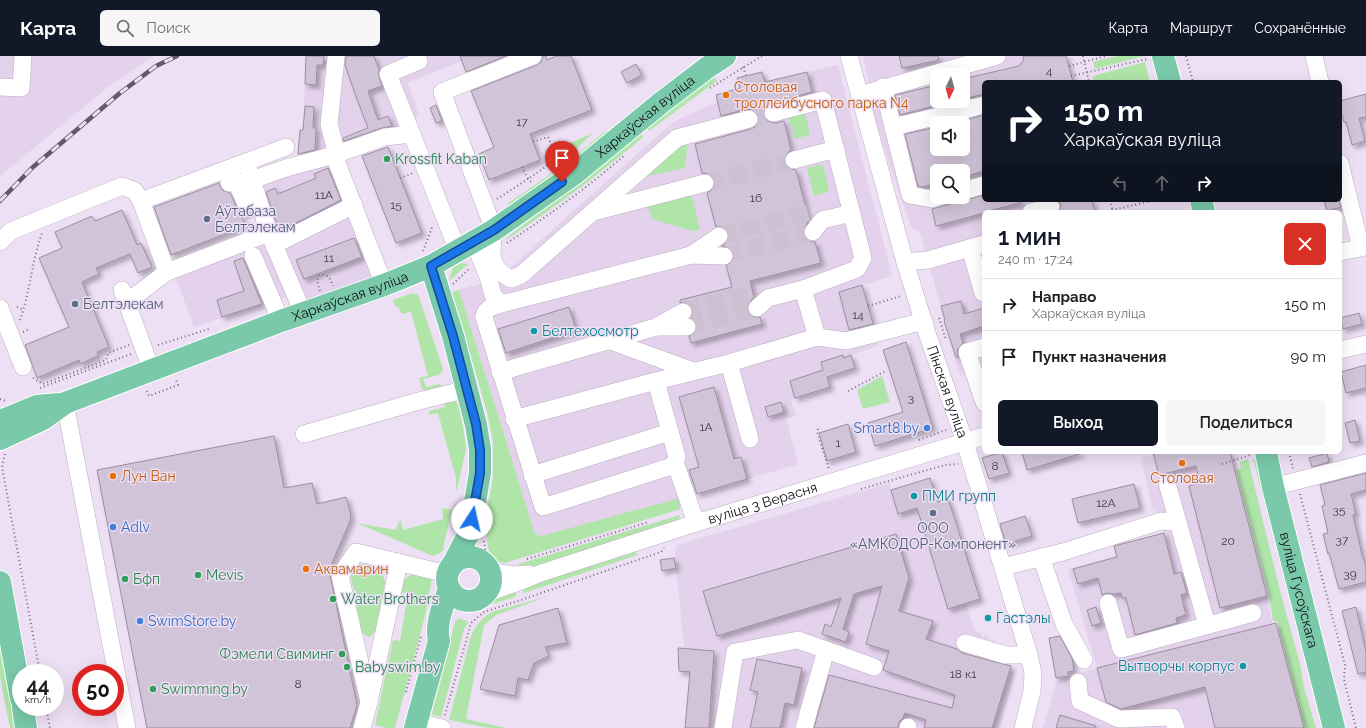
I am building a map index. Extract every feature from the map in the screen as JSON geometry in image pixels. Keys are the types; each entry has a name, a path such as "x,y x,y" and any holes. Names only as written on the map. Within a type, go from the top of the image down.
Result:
{"main road":[{"path":"1156,57 1169,80"},
{"name":"Харкаўская вуліца","path":"0,421 37,406 65,404 150,381 281,320 384,285 426,259 471,250 494,230 574,174 662,102 708,67 734,62"},
{"path":"426,259 453,336 476,424 480,450 480,473 477,535 474,544 487,564 491,582 486,593 474,601 453,582"},
{"name":"Харкаўская вуліца","path":"3,445 65,404"},
{"name":"вуліца Гусоўскага","path":"1258,454 1273,487 1334,728"},
{"path":"416,725 431,635 437,634 441,610 453,582 477,535"},
{"path":"453,582 457,560 468,557 478,559 487,564"},
{"path":"0,582 15,664"},
{"path":"24,716 26,728"}],"street":[{"path":"0,87 21,88 23,56"},
{"path":"533,56 442,92 494,230 491,254 493,262 501,274 511,279 521,275 677,138 748,119"},
{"name":"Пінская вуліца","path":"849,56 905,262 965,442 1030,655 1033,673 1032,691 1023,728"},
{"path":"860,95 955,62 997,56"},
{"path":"1314,56 1320,80"},
{"path":"336,58 329,124 336,151 334,155 384,285"},
{"path":"419,61 388,74 412,134 471,250 489,280 493,295 501,304"},
{"path":"883,88 910,195 930,199"},
{"path":"760,300 803,289 857,269 863,258 823,100 773,113"},
{"path":"893,127 982,105"},
{"path":"252,180 286,168 334,155 385,137 412,134"},
{"path":"141,201 286,147"},
{"path":"794,160 836,150"},
{"path":"246,162 271,239 303,313"},
{"path":"1342,171 1361,248 1342,252"},
{"path":"229,183 236,181 258,233 271,239"},
{"path":"593,212 705,183"},
{"path":"0,242 10,231 122,186 135,191 141,201 167,272"},
{"path":"970,189 982,186"},
{"path":"150,381 124,296 167,272 271,239 354,205"},
{"path":"1038,210 1051,206"},
{"path":"814,222 852,213"},
{"path":"691,255 719,236"},
{"path":"905,262 928,260 977,246 982,285"},
{"path":"656,381 677,457 672,466 543,507 500,372 484,316 485,311 488,308 501,304 691,255 724,256"},
{"path":"253,256 281,320"},
{"path":"803,289 817,337"},
{"path":"8,308 28,372"},
{"path":"500,372 685,319"},
{"path":"514,419 693,371 729,363 817,337 846,341 924,321"},
{"path":"608,340 693,371"},
{"path":"1342,350 1366,344"},
{"path":"982,348 967,352 982,396"},
{"path":"729,363 750,439"},
{"path":"304,434 466,389"},
{"path":"65,404 127,728"},
{"path":"532,475 670,432"},
{"name":"вуліца 3 Верасня","path":"486,593 541,573 696,523 982,437"},
{"path":"675,462 696,523"},
{"path":"1273,487 1366,463"},
{"path":"1167,483 1207,625"},
{"path":"1003,567 1063,552 1161,521 1178,522"},
{"path":"369,702 340,576 356,552 399,562 453,582"},
{"path":"1042,557 1064,624 1084,660"},
{"path":"362,728 399,562"},
{"name":"вуліца 3 Верасня","path":"487,564 513,574 541,573"},
{"path":"1108,602 1120,649 1253,613"},
{"path":"723,728 735,652 798,640 874,667"},
{"path":"965,643 1006,655 1030,655"},
{"path":"804,728 826,650"},
{"path":"1078,682 1080,701 1119,719 1172,717 1176,728"},
{"path":"416,725 442,728"}],"path":[{"path":"712,86 734,62 762,56"},
{"path":"1083,56 1089,80"},
{"path":"1069,66 1105,56"},
{"path":"1186,56 1192,80"},
{"path":"1071,76 1156,57"},
{"path":"734,62 746,76"},
{"path":"533,142 548,137 559,166"},
{"path":"486,207 557,159"},
{"path":"522,167 528,179 533,184"},
{"path":"400,178 413,173 416,180"},
{"path":"1117,210 1147,202"},
{"path":"426,259 434,224"},
{"path":"19,323 24,310 41,234 49,230"},
{"path":"452,285 471,250"},
{"path":"321,293 317,280 320,274 328,276 334,288"},
{"path":"868,306 903,296"},
{"path":"8,308 24,310"},
{"path":"38,389 141,351 210,329"},
{"path":"28,372 43,384 106,360 108,353 134,343 141,351"},
{"path":"848,391 884,372"},
{"path":"150,381 149,396 178,385 176,380"},
{"path":"0,399 6,401 12,399"},
{"path":"914,441 946,430 944,423"},
{"path":"818,429 817,432 830,470"},
{"path":"3,445 2,467 38,664"},
{"path":"1222,464 1255,454"},
{"path":"1289,454 1344,665 1344,679 1356,728"},
{"path":"855,491 946,465 961,463"},
{"path":"525,560 653,521"},
{"path":"477,535 486,554 487,564"},
{"path":"442,728 471,623 484,612 661,552 668,544"},
{"path":"405,698 431,635"},
{"path":"48,716 50,728"}],"shaded area":[{"path":"0,56 153,56 108,87 0,176"},
{"path":"306,56 473,56 408,83 419,116 413,118 414,122 298,159 300,130 303,130"},
{"path":"863,56 1023,56 1030,80 982,80 982,202 1092,202 1094,210 982,210 982,369 960,376 920,232 911,227 872,113 875,101 871,91"},
{"path":"838,65 892,276 862,285 879,345 851,355 855,368 827,377 830,387 791,400 796,416 786,419 798,464 687,497 541,536 535,534 459,290 479,284 507,271 673,122 717,102 716,95 740,88 737,78 762,72 765,82"},
{"path":"340,156 385,273 293,309 245,192"},
{"path":"264,242 287,297 194,327 175,275"},
{"path":"1154,454 1230,454 1231,457 1221,460 1225,475 1235,472 1267,596 1272,623 1276,622 1304,728 1043,728 1057,680 1097,668 1068,569 1117,555 1114,545 1164,533 1158,512 1153,510 1141,458"},
{"path":"930,478 938,502 948,498 980,599 966,603 975,632 980,631 982,637 988,635 989,641 995,640 997,645 1001,644 1011,666 1014,678 1000,728 685,728 690,672 679,671 678,648 684,647 674,558 677,545 890,483 891,490"}],"green space":[{"path":"1117,56 1144,56 1095,69 1093,62"},
{"path":"1145,62 1150,80 1094,80 1093,76"},
{"path":"714,77 717,81 649,131 645,127"},
{"path":"804,109 810,132 809,135 795,139 787,112"},
{"path":"615,127 575,159 573,158 602,134"},
{"path":"593,133 569,156 566,150 570,143"},
{"path":"640,133 643,137 610,165 540,217 504,241 586,178"},
{"path":"688,140 685,168 643,177"},
{"path":"820,165 823,166 829,189 828,192 814,196 807,168"},
{"path":"561,167 561,171 511,205 507,204"},
{"path":"692,196 700,230 692,231 652,219 648,206"},
{"path":"462,263 468,264 450,280 453,269 456,265"},
{"path":"459,290 535,534 541,536 680,498 680,509 505,563 499,562 495,559 490,552 486,531 482,529 493,477 493,440 487,412 452,292"},
{"path":"412,293 418,295 419,297 443,369 439,375 423,379 426,387 440,384 444,389 426,393 422,388 419,378 428,376 411,312 402,314 399,308 395,306 393,300"},
{"path":"882,376 890,402 863,409 857,390"},
{"path":"452,400 458,404 466,450 456,493 456,478 438,413 429,415 429,411 445,407 444,402"},
{"path":"1258,457 1312,684 1253,459"},
{"path":"1248,459 1279,587 1300,664 1304,687 1316,728 1305,728 1277,621 1273,621 1269,595 1236,470 1241,469 1240,462"},
{"path":"442,508 452,510 442,552 433,556 357,523 396,530 399,521 401,521 403,530 443,519"},
{"path":"680,515 679,519 671,524 519,571 519,564"},
{"path":"636,552 637,555 524,593 522,587"},
{"path":"357,564 365,564 382,573 385,582 376,630 370,637 362,632 356,605 359,603 356,590 354,591 350,574"},
{"path":"416,574 432,579 425,616 395,728 386,728 375,725 393,640 400,641 408,594 400,592 406,578"},
{"path":"515,590 515,597 468,612 463,612 472,604"},
{"path":"549,596 496,615 484,625 466,719 506,728 489,728 449,720 471,636 475,628 492,612"},
{"path":"458,618 467,621 468,623 464,629 441,717 433,715 432,713 455,622"},
{"path":"0,644 12,703 12,716 15,716 17,728 10,728 0,677"}],"building":[{"path":"306,56 324,56 323,65 317,65 316,85 305,84"},
{"path":"374,56 379,70 379,77 382,86 368,91 378,120 388,116 392,126 344,141 343,138 368,128 345,65 346,57"},
{"path":"460,56 506,56 466,72"},
{"path":"543,56 546,56 547,60 556,56 571,56 592,110 530,134 540,160 489,180 479,154 494,147 471,91 537,65 541,62"},
{"path":"899,56 938,56 939,60 902,68"},
{"path":"1023,56 1066,56 1072,80 982,80 982,94 970,97 970,77 1019,66 1024,60"},
{"path":"636,64 642,75 627,83 621,72"},
{"path":"762,72 765,82 807,72 812,92 770,103 766,106 763,115 766,120 770,122 776,123 784,121 791,150 787,153 784,163 787,167 796,170 809,220 803,230 804,236 807,240 815,242 821,263 750,281 754,297 748,305 747,310 749,314 754,317 760,317 762,324 691,343 689,336 695,332 697,327 691,318 693,313 692,307 688,303 680,303 680,300 732,287 726,265 732,262 734,256 730,248 722,246 728,241 729,235 724,227 716,227 707,193 712,190 715,180 712,176 702,173 695,144 751,129 756,126 759,117 756,112 752,110 746,109 721,116 716,95 740,88 737,78"},
{"path":"930,87 930,107 900,115 895,95"},
{"path":"1366,94 1366,117 1359,118 1365,141 1352,145 1346,122 1344,122 1342,115 1342,100"},
{"path":"436,105 442,121 436,123 430,108"},
{"path":"305,106 314,107 313,128 316,128 315,150 298,154 300,130 303,130"},
{"path":"982,116 982,172 970,175 970,164 930,164 930,185 922,187 918,186 905,134 930,129 930,156 970,156 970,119"},
{"path":"388,147 422,233 396,243 362,156"},
{"path":"328,168 341,200 279,230 266,192 275,188 278,194 316,178 314,174"},
{"path":"219,183 222,190 230,193 246,226 171,255 154,207"},
{"path":"982,196 982,202 1021,202 992,210 982,210 982,214 936,226 932,209 951,204 970,204 970,199"},
{"path":"1059,202 1092,202 1094,210 1060,210 1061,205"},
{"path":"1325,202 1340,202 1341,207 1327,210"},
{"name":"Белтэлекам","path":"122,210 137,245 141,243 152,267 138,273 130,254 96,268 99,274 82,282 109,347 97,352 98,356 80,364 79,360 37,378 25,345 69,327 39,258 62,248 55,232 92,216 95,221"},
{"path":"354,238 362,257 304,279 296,260"},
{"path":"243,258 262,304 222,317 217,300 244,291 234,261"},
{"path":"862,285 873,324 849,330 839,292"},
{"path":"961,301 964,314 982,309 982,327 960,334 963,343 957,350 958,357 956,357 944,321 941,306"},
{"name":"Белтехосмотр","path":"569,307 576,330 506,353 498,329"},
{"path":"1359,313 1362,324 1343,329 1342,317"},
{"path":"906,342 933,428 875,446 868,423 903,412 883,350"},
{"path":"843,355 844,358 851,355 855,368 827,377 830,387 795,398 790,381 823,370 821,362"},
{"path":"1366,365 1366,388 1346,393 1342,372"},
{"path":"714,387 734,459 741,457 747,479 697,494 689,470 699,467 679,397"},
{"path":"781,402 784,412 768,417 765,407"},
{"path":"1355,420 1360,441 1350,443 1345,423"},
{"path":"848,424 856,452 827,461 819,433"},
{"path":"274,436 284,488 312,483 317,504 346,497 351,515 350,521 329,570 357,705 350,728 147,728 97,470"},
{"path":"995,454 1003,454 1009,473 989,479 982,458"},
{"path":"1023,454 1080,454 1027,470"},
{"path":"1154,454 1231,454 1267,596 1220,608 1189,486 1200,483 1196,466 1159,475"},
{"path":"1327,454 1329,462 1312,467 1309,458"},
{"path":"1366,473 1366,490 1351,494 1356,514 1353,515 1366,566 1366,582 1339,589 1323,534 1328,533 1322,506 1325,505 1320,485"},
{"path":"930,478 938,502 948,498 980,599 948,609 917,508 898,514 891,490"},
{"path":"1134,484 1140,508 1078,523 1072,499"},
{"path":"1025,516 1032,536 1006,544 1000,524"},
{"path":"1164,533 1174,574 1181,572 1187,593 1181,595 1186,615 1176,618 1177,623 1135,635 1126,598 1122,598 1121,593 1106,593 1102,595 1098,578 1078,584 1073,569 1117,557 1114,546"},
{"path":"896,534 909,578 899,611 933,621 926,639 957,649 962,653 1011,666 992,728 924,728 926,720 905,713 899,722 898,728 814,728 829,675 952,708 955,695 883,670 889,651 866,644 882,586 854,594 843,629 849,632 846,642 822,634 825,624 831,627 841,598 717,636 703,591"},
{"path":"674,558 676,568 662,571 660,560"},
{"path":"1096,607 1101,623 1092,626 1087,610"},
{"path":"1356,607 1366,652 1366,672 1358,674 1342,611"},
{"path":"558,608 567,643 545,647 549,656 534,663 528,680 518,678 515,696 480,689 499,625"},
{"name":"Вытворчы корпус","path":"1276,623 1304,728 1215,728 1205,687 1121,709 1106,702 1097,668"},
{"path":"1060,636 1072,658 1074,671 1068,672 1069,676 1056,678 1049,638"},
{"path":"678,648 714,651 709,728 685,728 690,672 679,671"},
{"path":"757,659 802,668 794,705 785,703 780,728 750,728 758,692 750,690"},
{"path":"1060,715 1096,726 1095,728 1056,728"}],"tunnel":[{"path":"749,119 773,113"},
{"path":"705,183 794,160"},
{"path":"246,204 252,218"},
{"path":"719,236 808,213"},
{"path":"724,256 813,232"},
{"path":"683,312 754,293"},
{"path":"687,327 757,308"}],"railway":[{"path":"0,201 33,167 120,93 156,66 177,56"}],"place":[{"name":"Столовая троллейбусного парка N4","path":"726,95"},
{"name":"Krossfit Kaban","path":"387,159"},
{"name":"Аўтабаза Белтэлекам","path":"207,219"},
{"name":"Белтэлекам","path":"75,304"},
{"name":"Белтехосмотр","path":"534,331"},
{"name":"Smart8.by","path":"927,428"},
{"name":"Столовая","path":"1182,463"},
{"name":"Лун Ван","path":"113,476"},
{"name":"ПМИ групп","path":"914,496"},
{"name":"ООО «АМКОДОР-Компонент»","path":"933,513"},
{"name":"Adlv","path":"113,527"},
{"name":"Аквамарин","path":"306,569"},
{"name":"Mevis","path":"198,575"},
{"name":"Бфп","path":"125,579"},
{"name":"Water Brothers","path":"333,599"},
{"name":"Гастэлы","path":"988,618"},
{"name":"SwimStore.by","path":"140,621"},
{"name":"Фэмели Свиминг","path":"342,654"},
{"name":"Вытворчы корпус","path":"1243,666"},
{"name":"Babyswim.by","path":"347,667"},
{"name":"Swimming.by","path":"153,689"}],"route":[{"path":"472,519 480,473 480,450 476,424 453,336 431,266 494,230 562,182"}]}
